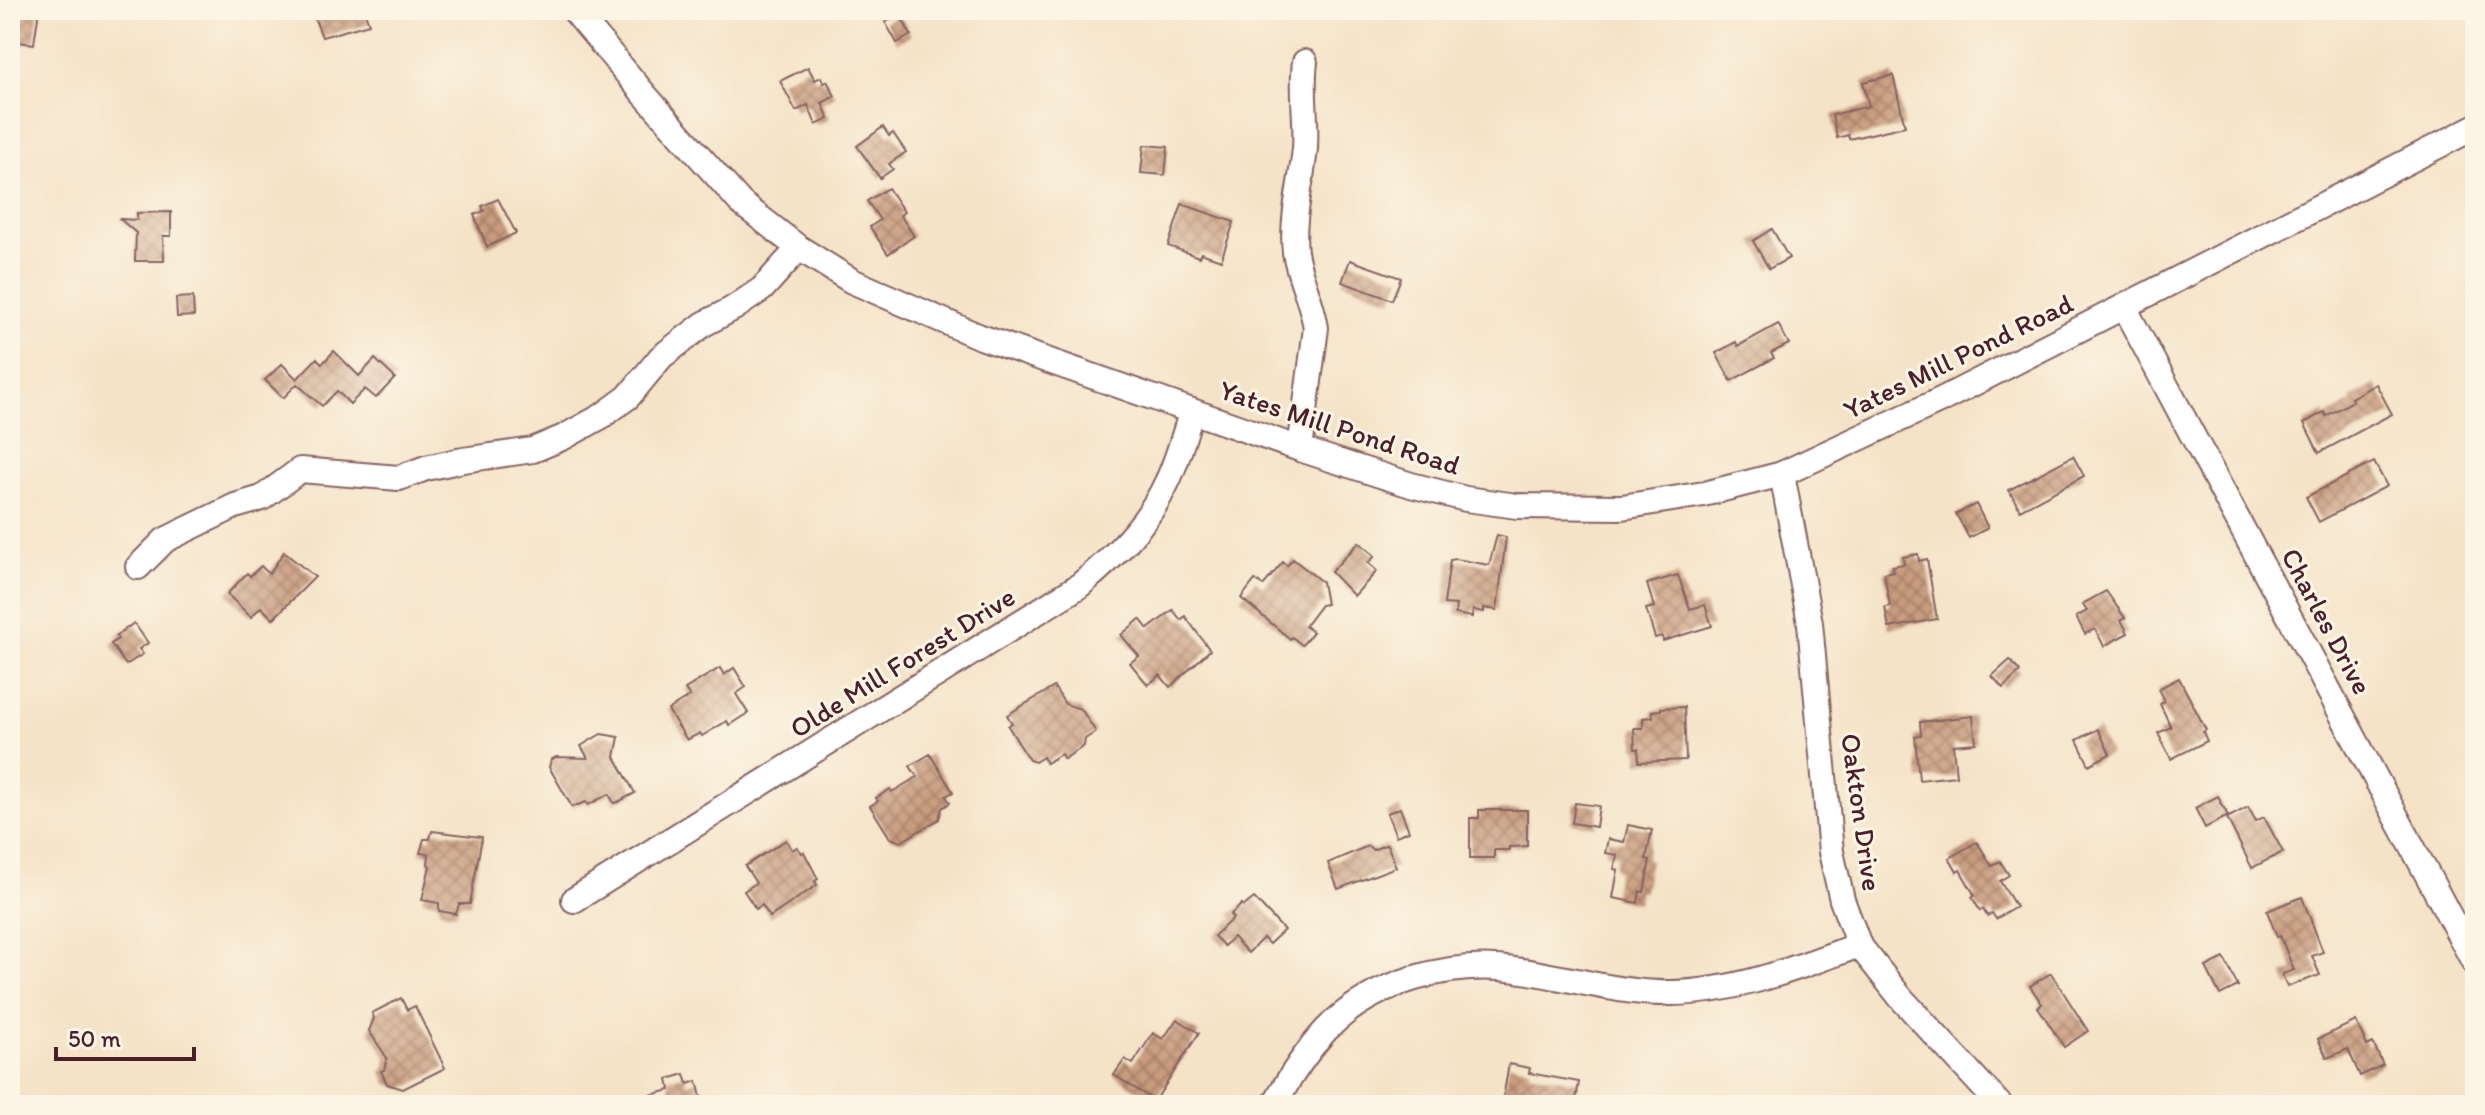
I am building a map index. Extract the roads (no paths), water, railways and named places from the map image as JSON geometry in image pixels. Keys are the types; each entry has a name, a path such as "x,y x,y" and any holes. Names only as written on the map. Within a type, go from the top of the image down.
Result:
{"street":[{"name":"Yates Mill Pond Road","path":"574,10 741,203 799,248 852,281 939,321 1300,449 1411,485 1466,499 1517,506 1622,507 1704,494 1782,474 1941,400 2475,127"},
{"path":"1300,449 1316,328 1313,308 1295,254 1294,237 1305,144 1302,86 1305,62"},
{"path":"138,567 165,540 235,506 262,498 300,470 399,478 463,460 533,450 564,437 628,397 661,357 704,324 762,289 799,248"},
{"name":"Charles Drive","path":"2124,307 2475,964"},
{"name":"Olde Mill Forest Drive","path":"574,900 1079,586 1124,545 1152,509 1168,481 1192,411"},
{"name":"Oakton Drive","path":"1782,474 1810,623 1831,852 1842,900 1859,945 1901,998 2000,1105"},
{"path":"1274,1105 1292,1073 1327,1029 1387,989 1427,973 1468,966 1515,969 1634,991 1701,992 1796,968 1859,945"}]}
